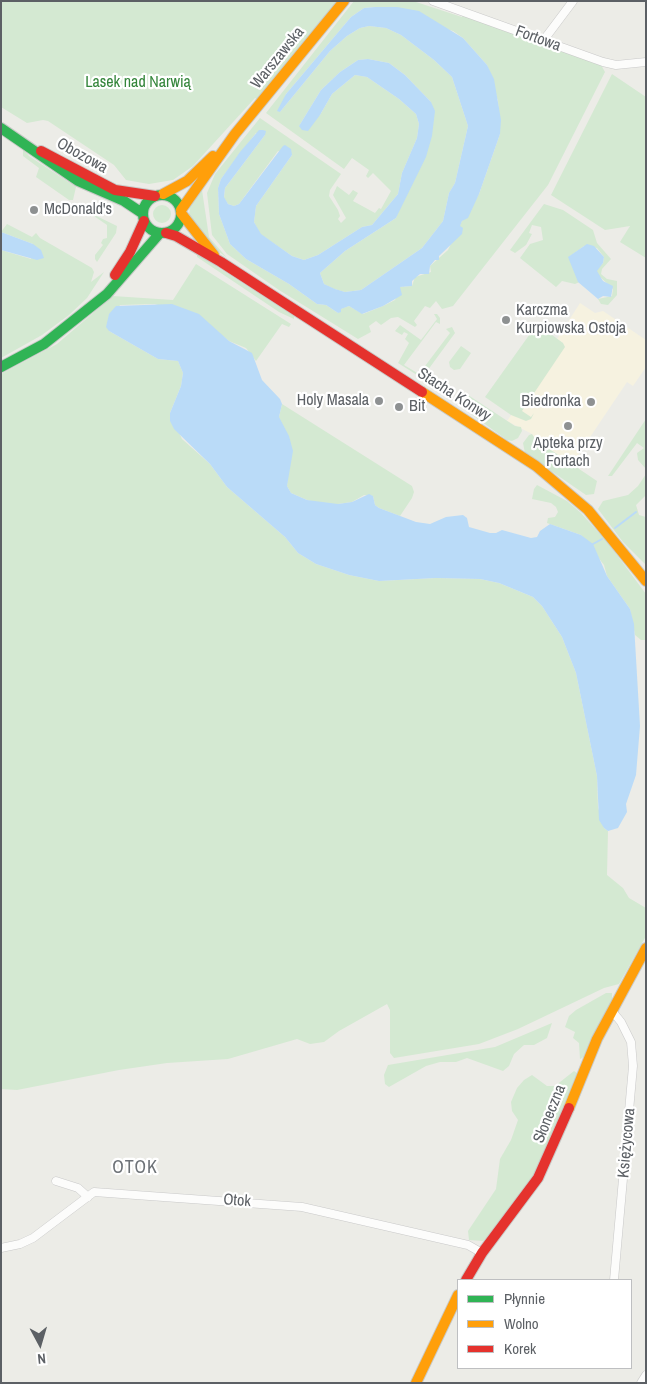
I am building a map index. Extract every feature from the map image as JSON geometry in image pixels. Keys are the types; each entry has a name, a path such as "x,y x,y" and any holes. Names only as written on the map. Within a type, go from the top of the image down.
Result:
{"main road":[{"name":"Warszawska","path":"181,212 236,134 344,1"},
{"name":"Obozowa","path":"1,128 102,185 159,195"},
{"name":"Warszawska","path":"159,195 191,177 236,134"},
{"name":"Obozowa","path":"27,144 48,162 78,181 124,202 143,217"},
{"path":"1,367 50,340 98,300 117,284 148,245 177,225 181,212 174,198 159,195 147,201 130,252 98,300"},
{"name":"Stacha Konwy","path":"181,212 221,262"},
{"path":"143,217 149,228 163,233"},
{"name":"Stacha Konwy","path":"163,233 176,236 221,262 513,451 555,481 588,510 646,581"},
{"name":"Słoneczna","path":"467,1279 482,1253 522,1202 541,1173 592,1051 646,948"},
{"path":"416,1383 457,1297"}],"street":[{"name":"Fortowa","path":"433,1 607,64 646,62"},
{"path":"544,40 573,1"},
{"name":"Księżycowa","path":"612,1011 621,1022 631,1042 633,1066 614,1279"},
{"path":"56,1181 78,1188 88,1197"},
{"name":"Otok","path":"1,1248 20,1244 33,1238 94,1192 302,1207 468,1245 482,1253"},
{"path":"641,1383 646,1375"}],"shaded area":[{"path":"580,303 595,313 603,311 646,340 646,367 633,386 627,382 572,464 536,440 532,434 507,421 563,343 557,339"}],"green space":[{"name":"Lasek nad Narwią","path":"1,1 337,1 257,99 255,98 193,166 173,180 149,184 126,180 114,165 48,121 27,123 1,107"},
{"path":"354,1 413,1 462,17 464,14 548,45 547,48 557,51 558,49 601,65 605,72 548,185 453,306 442,309 436,301 430,308 425,306 414,321 417,325 415,327 398,317 391,318 381,325 376,321 369,326 371,332 358,339 279,290 227,254 212,235 207,193 215,174 260,118 341,174 330,190 329,196 338,210 340,216 338,219 341,223 346,218 333,195 337,186 349,195 353,190 358,193 353,201 375,213 379,208 381,209 391,191 373,173 368,178 366,176 369,170 352,158 344,169 266,113","holes":["375,7 453,31 463,38 487,65 498,101 500,134 479,194 462,221 448,250 430,266 431,272 415,277 412,286 400,287 395,300 383,306 363,314 349,306 340,309 338,313 326,305 317,304 289,284 246,259 230,244 219,214 218,188 221,179 256,133 265,135 225,188 224,198 228,204 234,206 239,204 278,151 292,155 256,206 254,222 260,234 292,256 304,260 318,255 362,227 372,225 398,194 402,173 417,138 419,124 416,114 399,99 367,77 355,75 332,94 320,115 299,126 321,90 340,72 358,60 368,59 389,63 405,75 431,102 396,218 345,251 320,273 324,284 334,289 345,292 361,290 422,248 443,221 449,193 455,183 468,126 452,77 434,60 401,35 386,28 369,26 360,28 347,36 330,51 280,112 286,94 351,17 364,8"]},
{"path":"612,74 646,97 646,258 620,242 630,226 605,230 551,195"},
{"path":"23,149 29,156 76,187 73,200 69,200 36,177 39,168 23,156"},
{"path":"202,190 209,237 227,258 213,247 189,216 190,206"},
{"path":"544,204 563,210 593,230 597,243 611,259 602,269 601,274 607,279 617,281 617,295 608,305 601,304 598,299 612,296 613,289 597,274 597,269 603,263 604,257 597,248 584,246 569,257 584,280 575,284 562,281 556,287 520,258 530,244 543,240 541,227 532,225 529,233 532,234 526,245 515,253 510,250"},
{"path":"162,205 168,208 171,214 168,220 162,223 156,220 153,214 156,208"},
{"path":"82,209 117,226 116,233 97,262 95,255 103,245 101,243 103,239 107,238 107,225 91,214 82,215 80,212"},
{"path":"7,224 32,237 36,233 40,238 92,268 94,272 91,282 104,272 87,298 69,315 42,335 1,358 1,250 31,259 33,244 1,232"},
{"path":"197,254 294,316 294,319 279,312 197,257"},
{"path":"196,264 291,324 289,327 282,324 256,361 246,348 229,341 217,332 155,304 120,305 109,331 158,359 178,361 183,373 181,386 170,413 182,439 210,464 227,487 285,537 298,553 316,564 349,575 379,581 436,578 480,579 499,583 533,597 542,606 562,637 576,673 597,776 598,807 604,828 608,831 607,875 623,888 629,898 646,908 646,936 619,984 604,988 518,1029 479,1044 394,1058 390,1053 390,1010 387,1004 339,1031 324,1042 310,1044 297,1039 228,1059 167,1063 119,1070 17,1090 1,1089 1,374 57,344 113,296 173,300"},
{"path":"434,314 437,314 440,318 440,324 436,322 404,365 419,374 450,333 446,329 452,327 455,333 425,374 417,375 398,363 409,343 405,339 408,334 404,332 402,335 395,331 400,325 421,340 437,319"},
{"path":"537,324 563,343 565,347 522,411 531,417 534,413 531,419 526,421 511,415 485,397"},
{"path":"461,346 471,353 460,369 454,370 450,367 449,362"},
{"path":"465,393 515,426 521,427 522,431 518,438 512,441 507,440 471,414 465,399"},
{"path":"282,404 412,486 414,492 412,498 400,516 379,508 375,505 373,496 364,495 352,502 324,504 307,500 291,493 287,486 288,475 279,417"},
{"path":"646,419 646,469 638,460 637,453 644,448 637,443 612,476 608,476"},
{"path":"532,434 536,440 597,481 594,494 586,495 525,453 523,443"},
{"path":"646,474 646,495 636,505 639,515 646,517 646,565 623,542 598,509 603,501 628,495 638,486"},
{"path":"537,485 567,501 581,513 608,543 646,594 645,640 641,640 635,635 630,609 607,576 604,565 581,535 547,523 548,518 555,517 558,512 551,503 532,499"},
{"path":"606,993 612,993 612,1002 584,1057 580,1059 579,1043 573,1038 575,1032 565,1027 569,1016"},
{"path":"552,1023 547,1038 534,1045 524,1045 514,1054 509,1066 503,1071 467,1058 456,1062 440,1062 426,1066 389,1087 385,1084 384,1075 388,1065 495,1047"},
{"path":"574,1071 577,1073 557,1125 530,1182 490,1235 483,1241 469,1240 468,1231 496,1189 500,1159 511,1140 518,1120 512,1111 511,1102 517,1088 532,1075 547,1086 555,1086"}],"water":[{"path":"397,7 419,11 463,38 487,65 494,79 501,120 500,134 479,194 468,218 462,221 460,226 463,228 462,234 439,256 439,260 435,260 430,266 429,274 420,274 412,281 412,286 400,287 402,295 383,306 362,314 349,306 341,309 341,312 338,313 326,305 317,304 289,284 246,259 230,244 219,214 218,188 221,179 240,152 259,130 263,130 266,131 265,135 225,188 224,197 228,204 234,206 239,204 283,146 285,145 291,149 292,155 256,206 254,222 261,234 292,256 304,260 318,255 362,227 372,225 398,194 402,173 417,138 419,124 416,114 399,99 367,77 355,75 332,94 308,131 302,130 299,126 321,90 340,72 358,60 368,59 389,63 405,75 431,102 435,111 432,136 426,157 396,218 345,251 320,273 324,284 335,289 345,292 361,290 422,248 443,221 449,193 455,183 468,126 452,77 434,60 401,35 386,28 369,26 360,28 347,36 330,51 280,112 277,111 286,94 351,17 364,8"},
{"path":"1,232 33,244 41,250 44,258 37,260 1,250"},
{"path":"587,244 594,246 604,257 603,263 597,271 603,281 613,286 611,297 603,296 598,299 578,282 568,257"},
{"path":"172,304 199,314 229,341 252,353 262,380 280,399 282,404 279,417 289,436 293,451 287,486 291,493 307,500 338,504 352,502 369,494 373,496 375,505 379,508 416,522 430,524 446,517 463,515 467,518 469,527 490,533 502,530 531,538 537,537 540,531 550,524 581,535 593,544 607,576 630,609 634,624 640,726 636,775 626,804 627,812 618,828 608,831 599,820 597,776 576,673 562,637 542,606 533,597 499,583 480,579 436,578 379,581 349,575 316,564 298,553 285,537 227,487 210,464 174,429 170,421 170,413 181,386 183,373 178,361 158,359 109,331 106,327 109,314 116,306"}],"waterway":[{"path":"615,528 636,512"},
{"path":"593,544 602,539"}],"traffic: fast":[{"path":"1,128 78,181 124,201 142,213"},
{"path":"162,195 176,200 181,214 176,228 162,233 148,228 143,214 148,200 162,195"},
{"path":"1,367 44,344 107,294 160,233"}],"traffic: slow":[{"path":"181,210 235,134 344,1"},
{"path":"163,194 187,181 213,156"},
{"path":"181,213 214,255"},
{"path":"422,392 536,466 588,510 646,581"},
{"path":"569,1108 597,1039 646,948"},
{"path":"416,1383 457,1297"}],"traffic: jam":[{"path":"41,151 115,190 155,196"},
{"path":"115,275 130,252 144,221"},
{"path":"166,233 176,236 221,262 422,392"},
{"path":"467,1279 482,1253 538,1178 569,1108"}],"place":[{"name":"McDonald's","path":"34,210"},
{"name":"Karczma Kurpiowska Ostoja","path":"506,320"},
{"name":"Holy Masala","path":"379,401"},
{"name":"Biedronka","path":"591,402"},
{"name":"Bit","path":"399,407"},
{"name":"Apteka przy Fortach","path":"568,426"}],"district":[{"name":"OTOK","path":"135,1168"}]}
